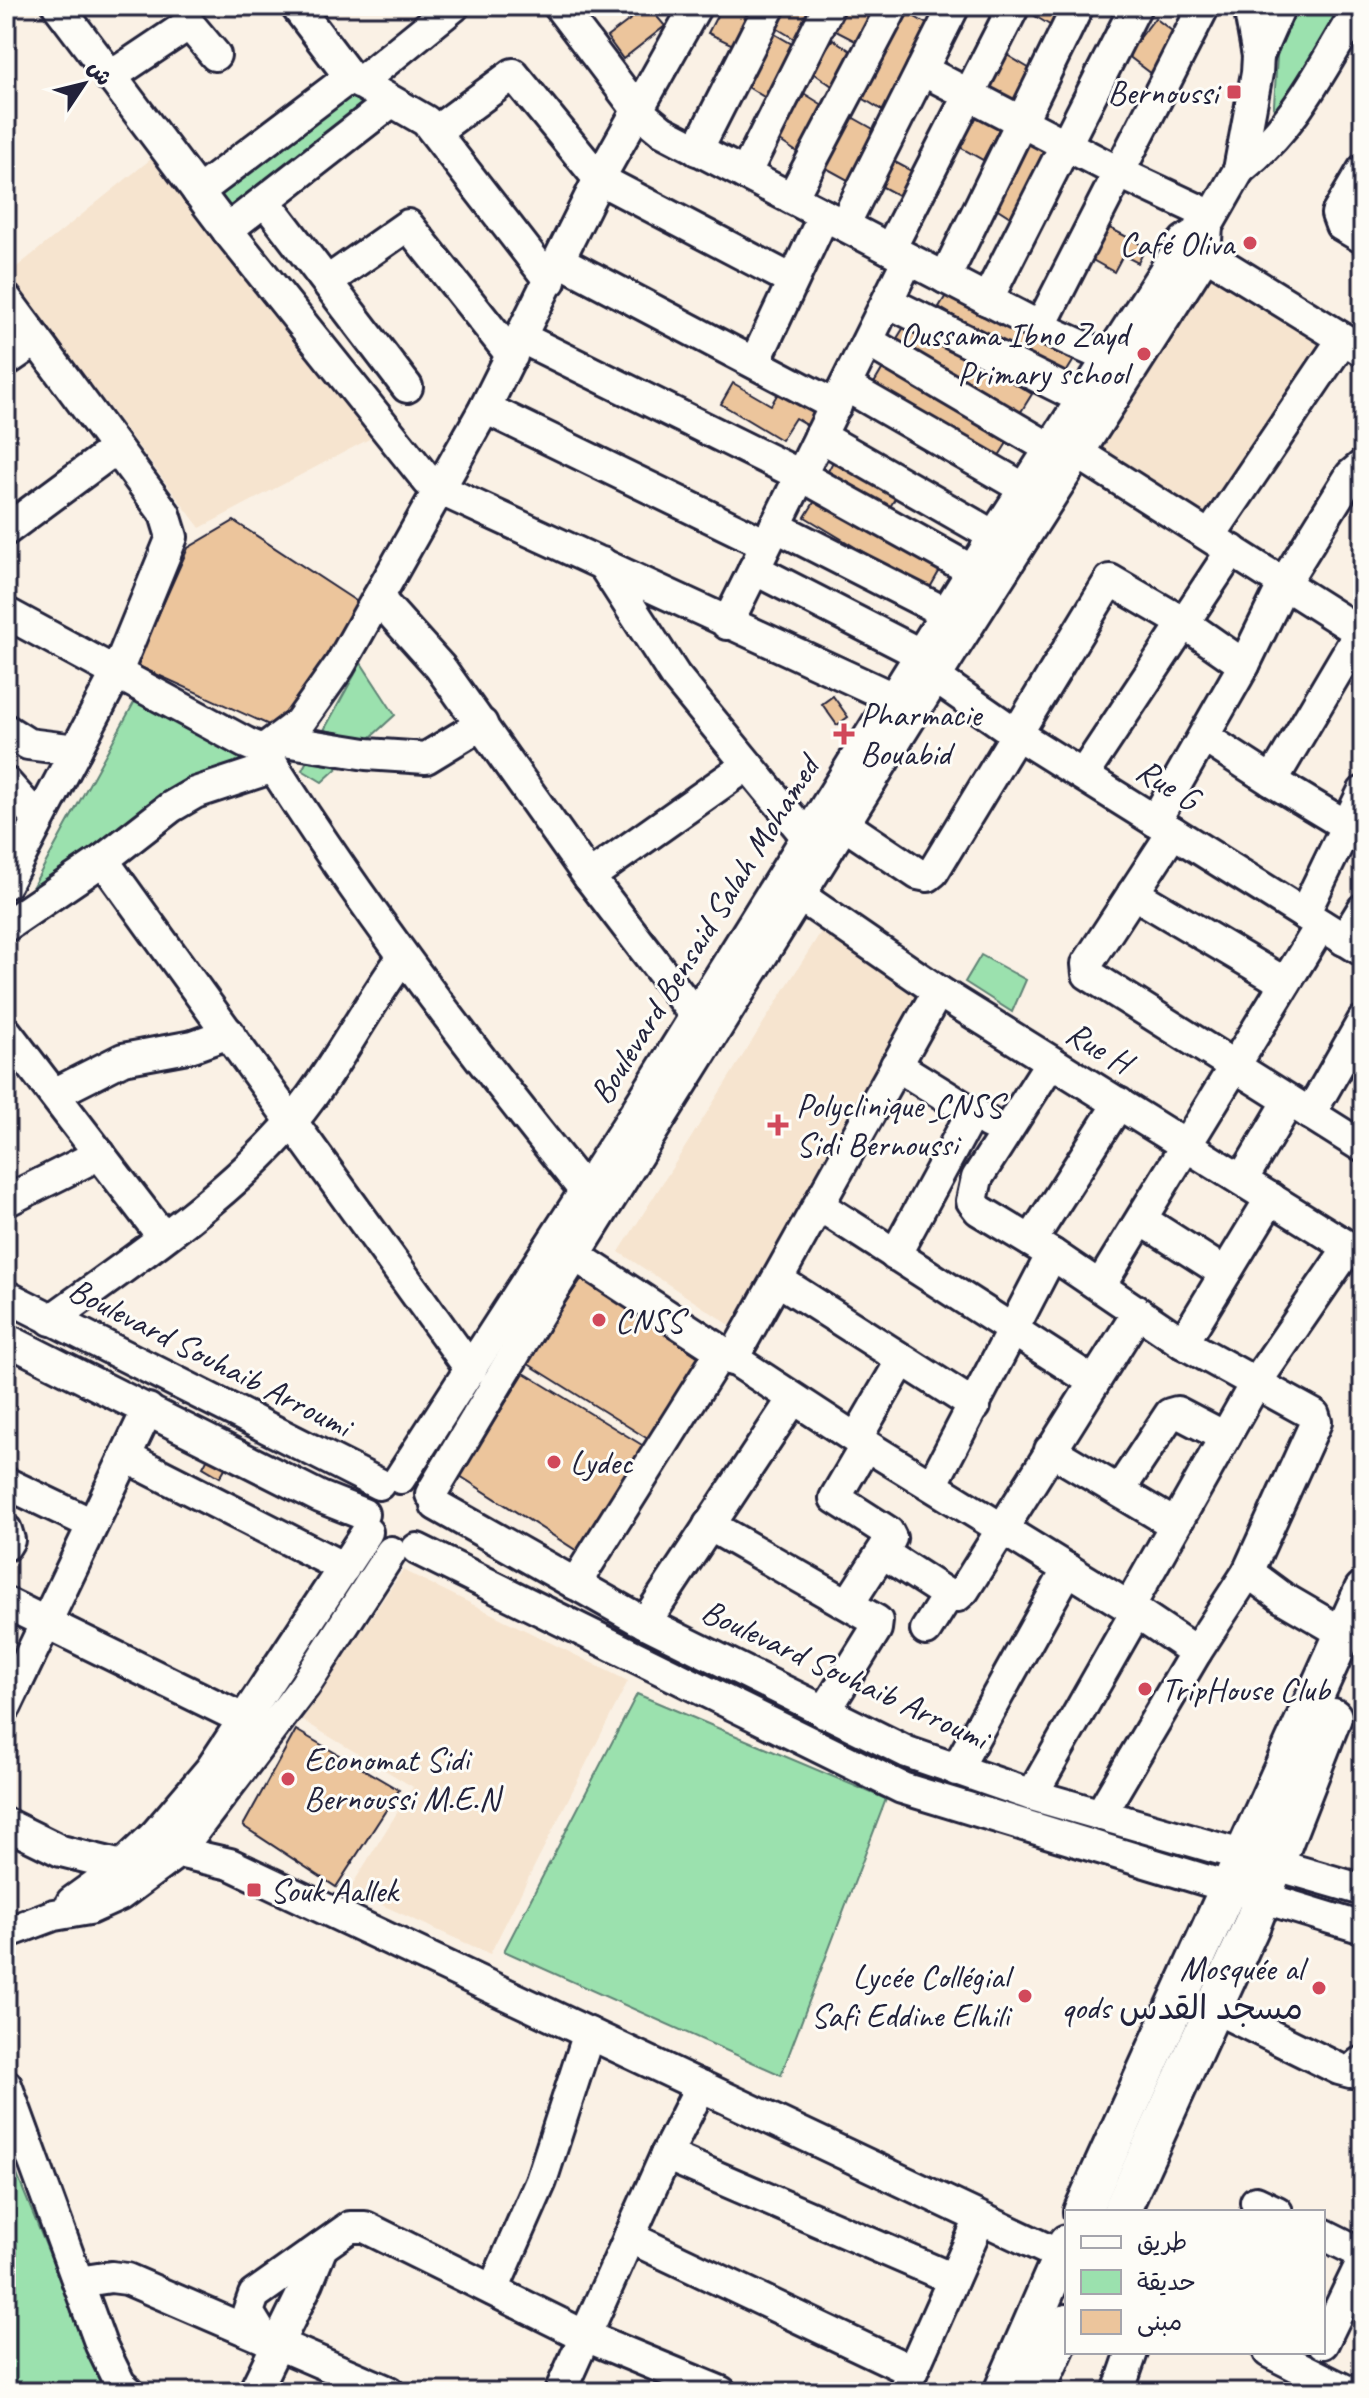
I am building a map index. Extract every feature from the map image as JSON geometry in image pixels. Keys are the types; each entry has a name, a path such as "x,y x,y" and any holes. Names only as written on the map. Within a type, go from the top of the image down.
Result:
{"main road":[{"path":"1083,2210 1246,1893 1261,1858 1307,1778 1353,1642 1363,1590"},
{"path":"1122,2210 1215,2008 1246,1893"},
{"path":"1002,2392 1063,2259"},
{"path":"1036,2392 1065,2327"}],"street":[{"path":"58,6 227,230 410,461 439,489 893,698"},
{"path":"296,6 355,80 417,114 436,131 555,271 755,362 841,396 1025,489"},
{"path":"198,192 454,6"},
{"path":"559,6 639,112 662,131 1040,327 1109,358"},
{"path":"6,926 195,793 272,753 307,713 378,598 485,408 599,179 696,6"},
{"path":"697,150 770,6"},
{"path":"745,174 829,6"},
{"path":"792,198 893,6"},
{"path":"727,624 888,302 899,254 968,96 1014,6"},
{"path":"945,278 1078,6"},
{"path":"987,300 1136,6"},
{"path":"1040,327 1204,6"},
{"name":"Boulevard Bensaid Salah Mohamed","path":"1249,6 1258,56"},
{"name":"Boulevard Bensaid Salah Mohamed","path":"433,1500 576,1256 845,825 928,666 1202,234 1239,170 1258,56 1280,6"},
{"path":"755,362 792,280 834,220 922,70 943,10"},
{"path":"1239,170 1270,145 1292,119 1359,12"},
{"path":"110,77 189,24 215,55"},
{"path":"922,70 1120,173 1353,345 1221,543 1184,623 1083,775"},
{"path":"436,131 513,74 599,179 792,280"},
{"path":"227,230 391,102"},
{"path":"1363,170 1337,214 1341,225 1363,238"},
{"path":"265,201 407,387"},
{"path":"328,281 408,225 517,347 800,475 973,571"},
{"name":"Boulevard Bensaid Salah Mohamed","path":"390,1481 471,1370 893,698 928,666 946,613 1025,489 1064,451 1083,399 1109,358 1202,234"},
{"path":"6,299 114,450 165,514 173,530 166,557 116,674 6,883"},
{"path":"888,302 1083,399"},
{"path":"6,361 35,341"},
{"path":"869,342 1221,543 1362,631 1272,781"},
{"path":"485,408 765,546 946,613"},
{"path":"820,436 994,536"},
{"path":"6,530 114,450"},
{"path":"1363,465 1351,475 1284,583 1204,737 1133,893 1087,964 1088,974 1363,1147"},
{"name":"Rue G","path":"765,546 1018,735 1333,932"},
{"path":"602,563 640,626 746,766 807,837"},
{"path":"845,825 918,874 928,876 939,867 1110,580 1184,623 1244,665"},
{"path":"378,598 421,643 589,877 694,1014"},
{"path":"6,613 116,674 272,753 330,750 426,758 482,724"},
{"path":"7,732 28,744 76,750"},
{"path":"1204,737 1272,781 1357,808 1333,932"},
{"path":"272,753 325,849 470,1048 585,1191"},
{"path":"589,877 746,766"},
{"path":"6,783 38,819"},
{"path":"103,860 471,1370"},
{"path":"1133,893 1285,983"},
{"name":"Rue H","path":"800,896 938,991 1356,1252"},
{"path":"1100,1286 1285,983 1333,932 1363,909"},
{"path":"51,1320 163,1237 266,1150 293,1120 403,957"},
{"path":"575,1584 778,1280 938,991"},
{"path":"1242,1180 1363,1021"},
{"path":"6,1032 163,1237"},
{"path":"54,1094 123,1059 193,1046 229,1033"},
{"path":"1051,1062 1008,1134 977,1178 972,1201 979,1210 1042,1247 1183,1343 1255,1384 1308,1408 1316,1422 1248,1572 1196,1652 1100,1815"},
{"path":"896,1065 1008,1134"},
{"path":"932,1485 1004,1350 1042,1247 1119,1103"},
{"path":"895,1255 972,1113"},
{"path":"7,1198 100,1154"},
{"path":"1183,1343 1271,1198"},
{"path":"820,1206 1094,1382"},
{"path":"1142,1220 1225,1273"},
{"path":"1032,1795 1174,1524 1255,1384 1356,1252"},
{"path":"576,1256 793,1399 1196,1652"},
{"path":"778,1280 975,1406"},
{"name":"Boulevard Souhaib Arroumi","path":"6,1296 390,1481"},
{"path":"883,1553 948,1595 957,1596 964,1590 1137,1314"},
{"path":"6,1339 320,1497 365,1523 379,1547 404,1550 902,1788 1363,1928"},
{"path":"849,1603 891,1538 888,1532 835,1498 902,1360"},
{"path":"645,1623 793,1399"},
{"path":"6,1706 148,1409"},
{"path":"1119,1491 1170,1414 1177,1412 1225,1437"},
{"path":"1050,1450 1174,1524"},
{"path":"126,1457 344,1568"},
{"path":"6,1933 54,1915 89,1909 120,1895 176,1832 305,1685 404,1550 434,1531 433,1500 417,1482 390,1481 367,1497 365,1523 344,1568 211,1769 176,1832 54,1915"},
{"path":"6,1483 92,1524"},
{"name":"Boulevard Souhaib Arroumi","path":"433,1500 645,1623 907,1752 1032,1795 1261,1858 1363,1890"},
{"path":"709,1525 877,1621 876,1629 824,1713"},
{"path":"6,1530 9,1540 6,1545"},
{"path":"956,1770 1068,1569"},
{"path":"1248,1572 1353,1642"},
{"path":"926,1630 948,1595"},
{"path":"6,1603 243,1719"},
{"path":"6,1824 61,1851 122,1866"},
{"path":"176,1832 230,1864 1063,2259"},
{"path":"1215,2008 1339,2069 1350,2072 1360,2063"},
{"path":"493,2290 541,2181 589,2033"},
{"path":"6,2085 110,2365 129,2392"},
{"path":"560,2392 583,2335 701,2086"},
{"path":"666,2155 953,2279"},
{"path":"629,2237 908,2381 980,2219"},
{"path":"270,2338 248,2312 254,2295 350,2227 365,2227 583,2335 721,2392"},
{"path":"1325,2235 1363,2254"},
{"path":"254,2392 270,2338 322,2247"},
{"path":"1325,2339 1363,2260"},
{"path":"78,2282 111,2277 127,2279 270,2338 389,2392"},
{"path":"1118,2392 1131,2354"},
{"path":"1278,2354 1314,2362 1349,2392"}],"shaded area":[{"path":"156,155 373,437 200,528 8,274"},
{"path":"1207,268 1329,342 1209,519 1096,446"},
{"name":"Polyclinique ِCNSS Sidi Bernoussi","path":"824,927 931,998 736,1329 619,1252"},
{"path":"403,1570 628,1681 490,1954 349,1890 413,1787 302,1720"}],"green space":[{"path":"1287,6 1347,6 1273,121 1279,24"},
{"path":"350,90 372,105 227,215 212,194"},
{"path":"361,663 395,715 322,782 302,770"},
{"path":"136,699 264,763 17,915"},
{"path":"981,955 1026,980 1012,1012 965,982"},
{"path":"637,1694 886,1799 781,2075 504,1951"},
{"path":"6,2148 106,2392 6,2392"}],"building":[{"path":"648,6 665,26 623,59 607,37"},
{"path":"722,6 755,6 735,46 708,33"},
{"path":"785,6 804,6 815,13 798,41 773,26"},
{"path":"843,6 875,20 863,45 832,29"},
{"path":"978,6 999,6 994,15"},
{"path":"1034,6 1066,6 1053,27 1030,13"},
{"path":"908,13 932,27 885,112 859,96"},
{"path":"1155,18 1180,37 1152,74 1127,55"},
{"path":"773,33 797,47 769,100 743,84"},
{"path":"833,39 858,56 835,88 811,71"},
{"path":"1007,55 1032,70 1013,104 988,90"},
{"path":"805,94 831,110 806,158 777,139"},
{"path":"976,115 1000,127 983,160 960,147"},
{"path":"852,117 882,134 855,184 826,168"},
{"path":"1029,141 1054,156 1015,220 993,206"},
{"path":"893,161 919,175 905,199 879,185"},
{"path":"1106,226 1146,247 1138,263 1123,255 1114,272 1089,258"},
{"path":"953,284 1075,358 1061,381 939,307"},
{"path":"909,319 1032,394 1019,415 896,340"},
{"path":"886,363 1010,438 997,459 873,385"},
{"path":"733,383 771,405 783,385 825,410 814,429 795,418 781,440 721,404"},
{"path":"837,454 901,488 889,509 826,475"},
{"path":"818,496 940,570 928,591 805,517"},
{"path":"234,521 359,603 280,730 136,665 188,548"},
{"path":"833,696 848,717 837,725 822,704"},
{"name":"CNSS","path":"582,1278 709,1364 656,1444 525,1362"},
{"name":"Lydec","path":"524,1373 647,1448 585,1556 460,1476"},
{"path":"214,1446 232,1456 220,1477 203,1467"},
{"path":"296,1730 399,1790 336,1887 243,1826"}],"place":[{"name":"Bernoussi","path":"1234,92"},
{"name":"Café Oliva","path":"1250,243"},
{"name":"Oussama Ibno Zayd Primary school","path":"1144,354"},
{"name":"Pharmacie Bouabid","path":"844,734"},
{"name":"Polyclinique ِCNSS Sidi Bernoussi","path":"778,1125"},
{"name":"CNSS","path":"599,1320"},
{"name":"Lydec","path":"554,1462"},
{"name":"TripHouse Club","path":"1145,1689"},
{"name":"Economat Sidi Bernoussi M.E.N","path":"288,1779"},
{"name":"Souk Aallek","path":"254,1890"},
{"name":"Mosquée al qods مسجد القدس","path":"1319,1988"},
{"name":"Lycée Collégial Safi Eddine Elhili","path":"1025,1996"}]}
